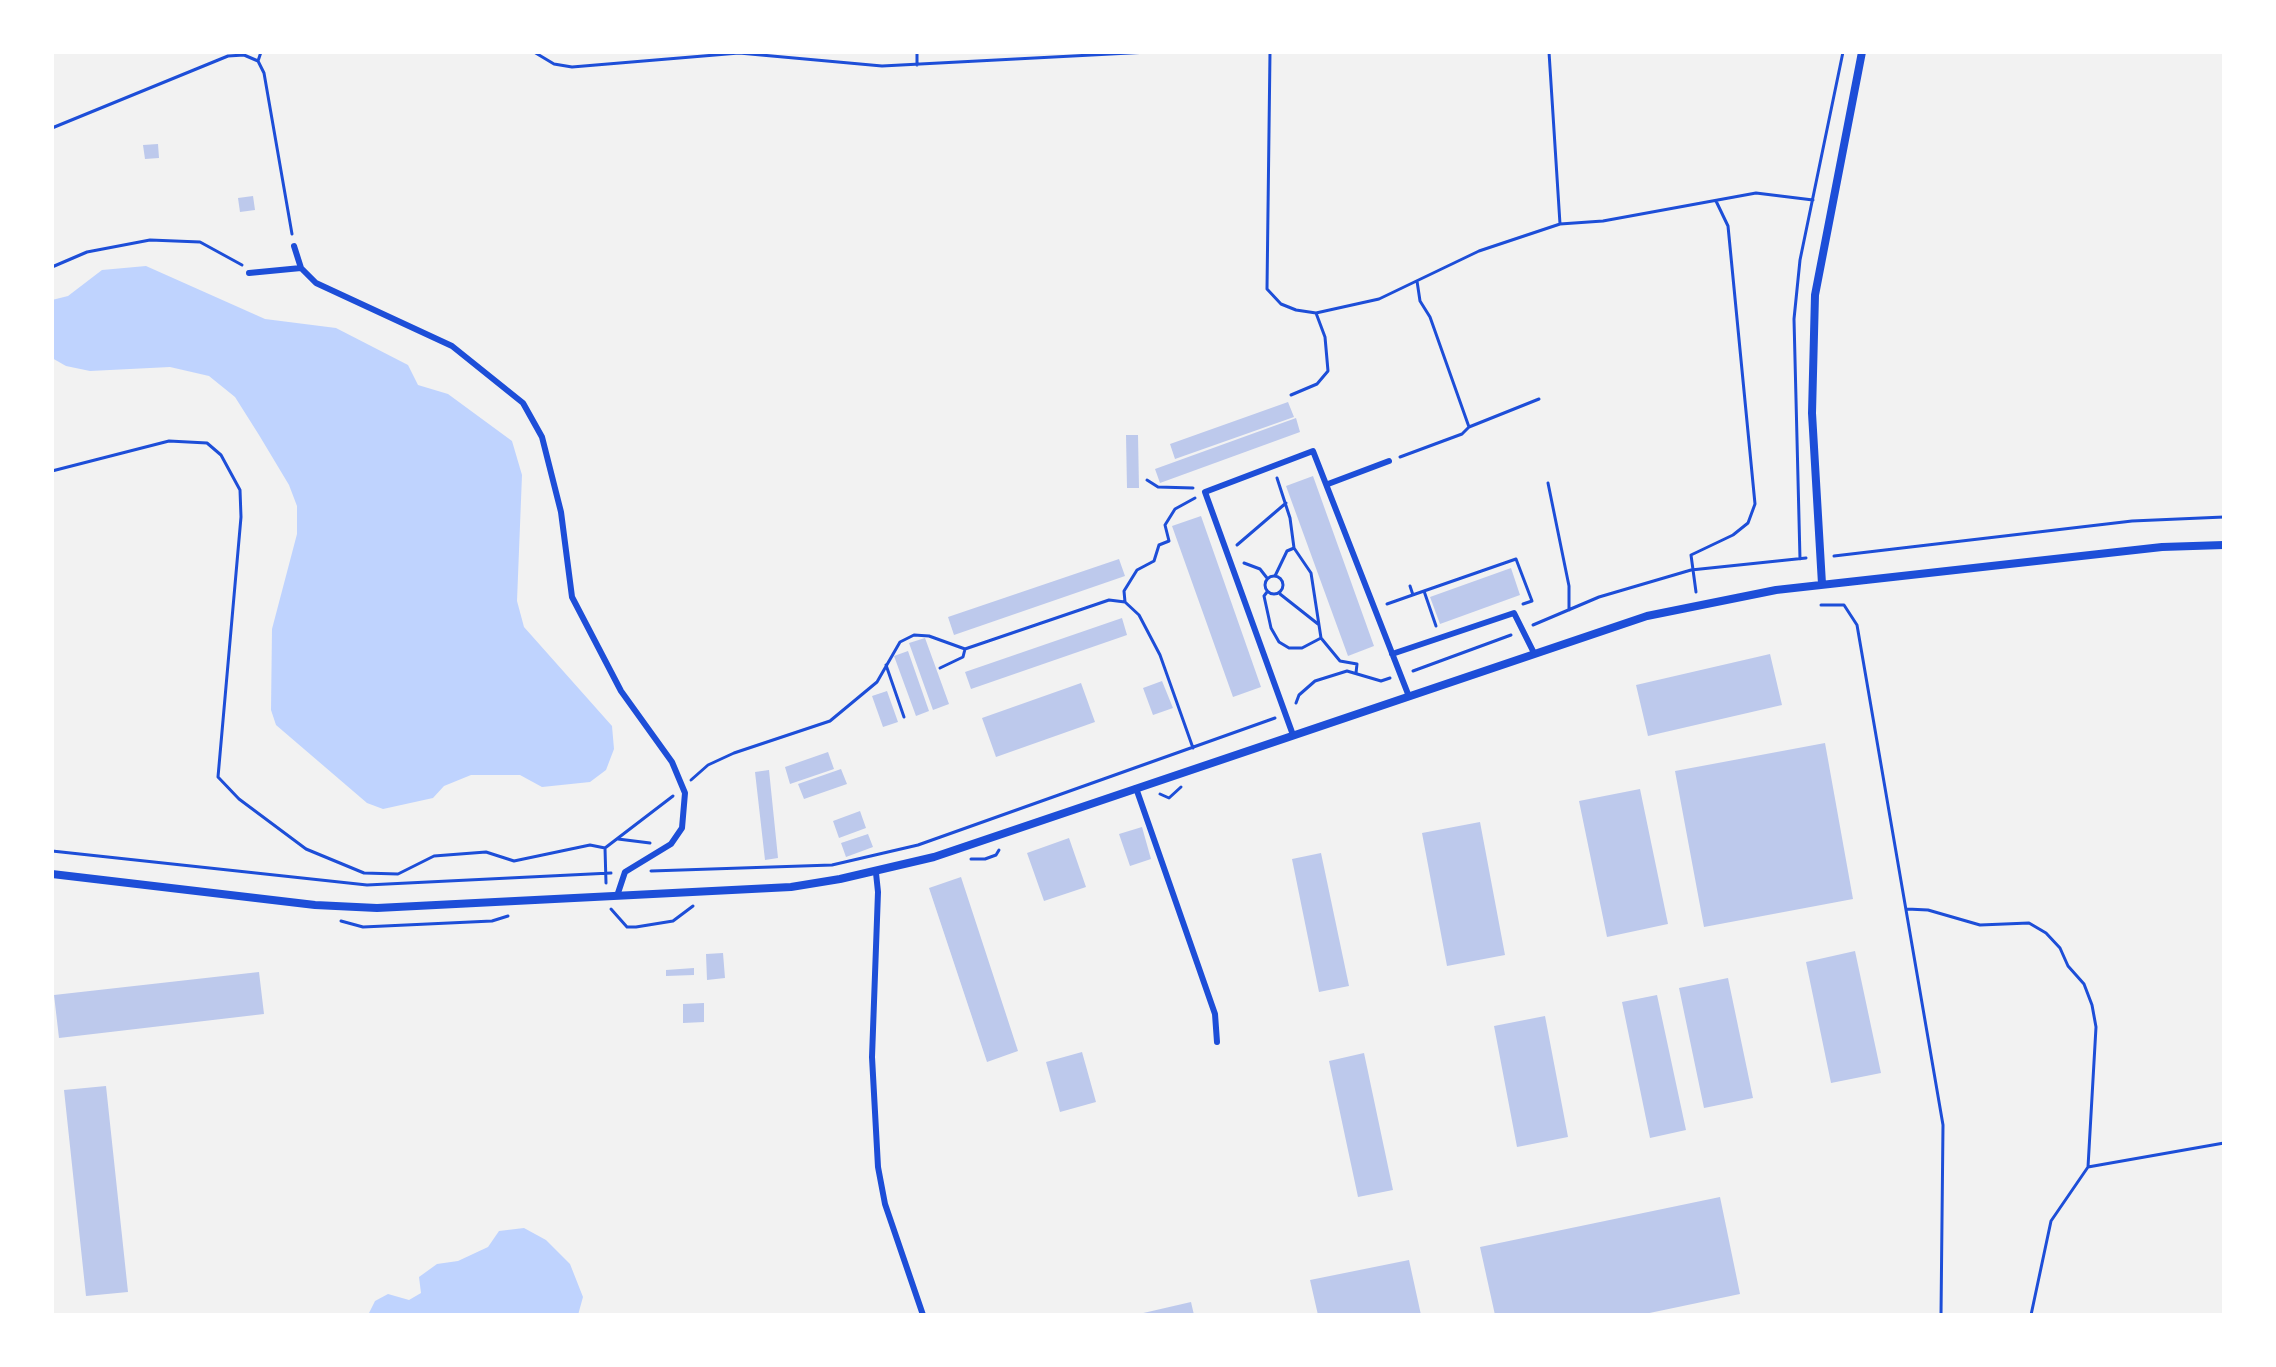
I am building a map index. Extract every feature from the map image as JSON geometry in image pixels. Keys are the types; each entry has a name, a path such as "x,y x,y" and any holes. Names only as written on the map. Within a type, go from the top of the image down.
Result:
{"street":[{"path":"1822,584 1812,413 1815,295 1862,52"},
{"path":"52,874 315,905 377,908 791,887 876,873 934,857 1408,694 1647,616 1699,603 1822,584 2162,547 2224,545"}],"lane":[{"path":"294,246 301,268 316,283 452,346 523,403 542,437 561,512 572,597 621,691 672,762 685,793 682,828 666,847 625,872 617,896"},
{"path":"249,273 301,268"},
{"path":"1293,735 1205,492 1313,451 1408,694"},
{"path":"1328,484 1389,461"},
{"path":"1392,654 1514,613 1534,653"},
{"path":"1136,788 1215,1014 1217,1042"},
{"path":"876,873 878,892 872,1057 878,1167 885,1204 923,1315"}],"path":[{"path":"258,61 261,52"},
{"path":"534,52 554,64 572,67 739,53 882,66 1149,52"},
{"path":"917,52 917,65"},
{"path":"1270,52 1267,289 1281,304 1316,313 1379,299 1515,237 1560,224 1603,221 1715,199 1772,192 1813,200"},
{"path":"1549,52 1560,224"},
{"path":"52,128 228,56 244,55 258,61 264,73 294,246"},
{"path":"1699,603 1691,555 1733,535 1748,523 1755,504 1728,226 1715,199"},
{"path":"52,267 87,252 162,241 200,242 240,263 249,273"},
{"path":"1417,280 1420,301 1430,317 1469,427"},
{"path":"1291,395 1317,384 1328,371 1328,354 1316,313"},
{"path":"1389,461 1462,434 1469,427 1539,399"},
{"path":"52,471 169,441 207,443 221,455 240,490 241,517 218,777 239,799 306,849 364,873 398,874 434,856 486,852 514,861 590,845 605,848 675,794 685,793 690,782 708,765 830,721 877,682 900,642 914,635 929,636 965,649 1109,600 1125,602 1139,615 1160,655 1193,748 918,845 832,865 367,885 52,851"},
{"path":"1274,466 1286,503 1294,548 1311,573 1321,638 1340,661 1357,664 1356,674"},
{"path":"1147,480 1158,487 1187,485 1205,492"},
{"path":"1548,483 1569,586 1569,610"},
{"path":"1125,602 1124,591 1137,570 1154,561 1159,545 1169,541 1165,525 1175,509 1205,492"},
{"path":"1286,503 1228,555 1260,569 1267,579 1264,596 1271,628 1279,642 1289,648 1302,648 1321,638"},
{"path":"1267,579 1275,576 1287,551 1294,548"},
{"path":"1375,609 1516,559 1532,601 1516,607 1514,613"},
{"path":"1275,576 1283,583 1278,593"},
{"path":"1410,586 1413,595"},
{"path":"1424,591 1440,637"},
{"path":"1267,592 1278,593 1318,624"},
{"path":"1821,605 1844,605 1857,625 1943,1125 1941,1315"},
{"path":"940,668 963,657 965,649"},
{"path":"886,665 904,717"},
{"path":"618,839 666,847"},
{"path":"605,848 606,896"},
{"path":"1905,909 1928,910 1980,925 2029,923 2046,933 2060,948 2068,966 2084,984 2096,1027 2088,1167 2051,1221 2031,1315"},
{"path":"2088,1167 2224,1143"}],"water":[{"path":"146,266 265,319 336,328 408,365 418,385 448,394 512,441 522,475 517,601 524,627 612,726 614,749 606,770 590,782 542,787 520,775 471,775 444,786 433,798 383,809 367,803 276,725 271,710 272,629 297,534 297,506 289,485 259,435 235,397 209,376 170,367 90,371 66,366 52,358 52,300 68,296 102,270"},
{"path":"524,1228 546,1240 570,1264 583,1297 578,1315 368,1315 375,1301 388,1294 409,1300 421,1293 419,1277 437,1264 458,1261 488,1247 499,1231"}],"building":[{"path":"158,144 159,158 145,159 143,145"},
{"path":"253,196 255,210 240,212 238,198"},
{"path":"1288,402 1294,417 1175,459 1170,444"},
{"path":"1296,418 1300,432 1160,483 1155,469"},
{"path":"1126,435 1138,435 1139,488 1127,488"},
{"path":"1313,476 1374,646 1348,656 1286,486"},
{"path":"1201,516 1261,687 1233,697 1172,526"},
{"path":"1119,559 1125,576 954,635 948,617"},
{"path":"1511,568 1520,595 1440,624 1430,597"},
{"path":"1122,618 1127,635 971,689 965,672"},
{"path":"925,638 949,704 933,710 909,643"},
{"path":"908,651 929,711 916,716 894,656"},
{"path":"1770,654 1782,705 1648,736 1636,685"},
{"path":"1162,681 1173,708 1153,715 1143,688"},
{"path":"1081,683 1095,722 996,757 982,718"},
{"path":"887,691 898,722 883,727 872,696"},
{"path":"1825,743 1853,899 1704,927 1675,771"},
{"path":"828,752 834,769 790,784 785,767"},
{"path":"841,769 847,784 804,799 798,784"},
{"path":"769,770 778,858 765,860 755,772"},
{"path":"1640,789 1668,924 1607,937 1579,801"},
{"path":"860,811 866,828 839,838 833,821"},
{"path":"1480,822 1505,955 1447,966 1422,833"},
{"path":"1142,827 1151,859 1130,866 1119,834"},
{"path":"868,834 873,847 846,857 841,843"},
{"path":"1069,838 1086,887 1044,901 1027,853"},
{"path":"1321,853 1349,986 1319,992 1292,859"},
{"path":"961,877 1018,1051 987,1062 929,888"},
{"path":"1855,951 1881,1073 1831,1083 1806,962"},
{"path":"723,953 725,978 707,980 706,954"},
{"path":"694,968 694,975 666,976 666,970"},
{"path":"259,972 264,1014 59,1038 54,995"},
{"path":"1728,978 1753,1098 1704,1108 1679,988"},
{"path":"1657,995 1686,1130 1650,1138 1622,1002"},
{"path":"704,1003 704,1022 683,1023 683,1004"},
{"path":"1545,1016 1568,1137 1517,1147 1494,1026"},
{"path":"1082,1052 1096,1102 1060,1112 1046,1062"},
{"path":"1364,1053 1393,1190 1358,1197 1329,1061"},
{"path":"106,1086 128,1292 86,1296 64,1090"},
{"path":"1720,1197 1740,1294 1640,1315 1495,1315 1480,1247"},
{"path":"1409,1260 1421,1315 1318,1315 1310,1280"},
{"path":"1191,1302 1194,1315 1139,1315 1139,1314"}]}
